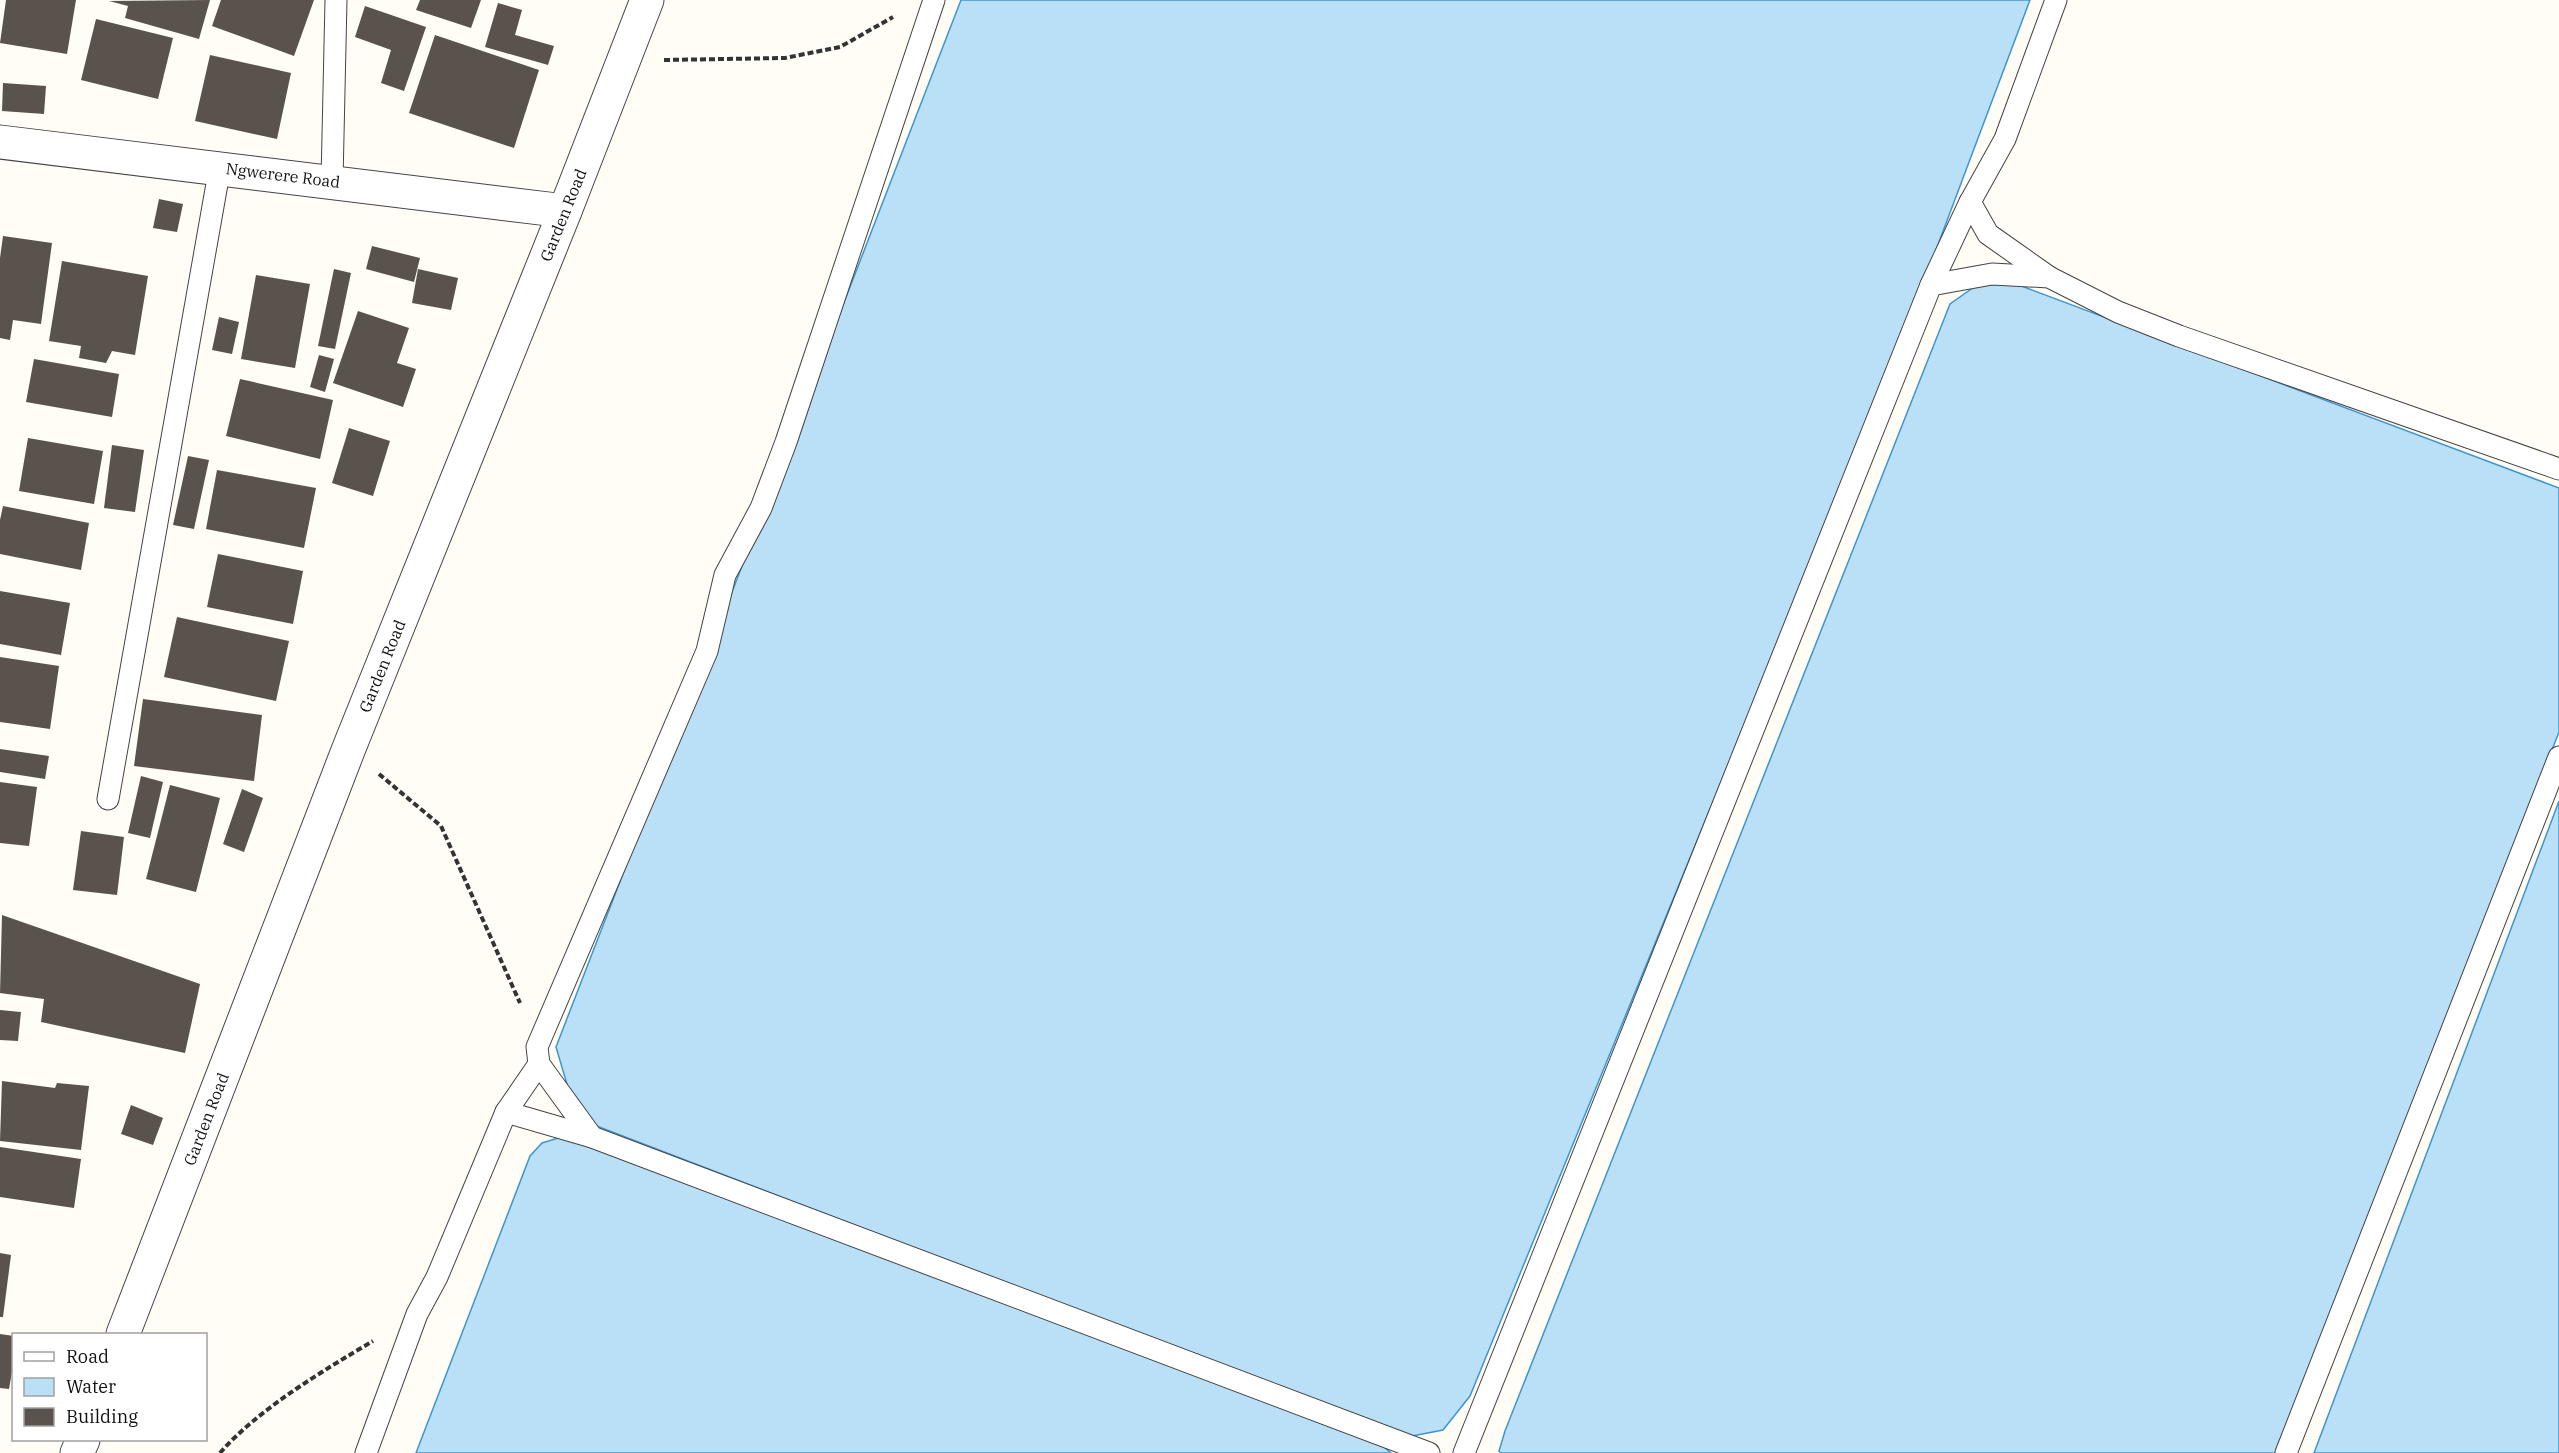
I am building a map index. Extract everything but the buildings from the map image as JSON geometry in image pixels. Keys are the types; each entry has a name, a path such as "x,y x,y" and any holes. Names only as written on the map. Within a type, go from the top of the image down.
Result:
{"street":[{"name":"Garden Road","path":"124,1333 349,748 565,211 647,0"},
{"name":"Ngwerere Road","path":"0,142 565,211"}],"lane":[{"path":"332,181 336,0"},
{"path":"366,1453 417,1314 437,1277 506,1112 538,1056 707,651 725,574 760,508 786,442 934,0"},
{"path":"1464,1453 1930,285 1970,202 2005,139 2056,0"},
{"path":"108,798 220,168"},
{"path":"1970,202 1988,234 2049,277 2118,312 2179,336 2559,469"},
{"path":"1930,285 1992,274 2049,277"},
{"path":"2286,1453 2559,757"},
{"path":"538,1056 592,1137"},
{"path":"506,1112 592,1137 1429,1453"}],"path":[{"path":"624,60 785,58 840,47 902,12"},
{"path":"349,748 441,826 525,1014 538,1056"},
{"path":"220,1453 236,1435 322,1372 417,1314"}],"water":[{"path":"961,0 2030,0 1907,327 1470,1396 1443,1430 1407,1437 594,1125 569,1091 556,1047"},
{"path":"2016,284 2559,488 2559,732 2276,1453 1501,1453 1499,1451 1505,1431 1950,304 1977,285"},
{"path":"2559,801 2559,1453 2314,1453"},
{"path":"568,1135 1384,1447 1391,1453 416,1453 530,1156 542,1143"}]}
